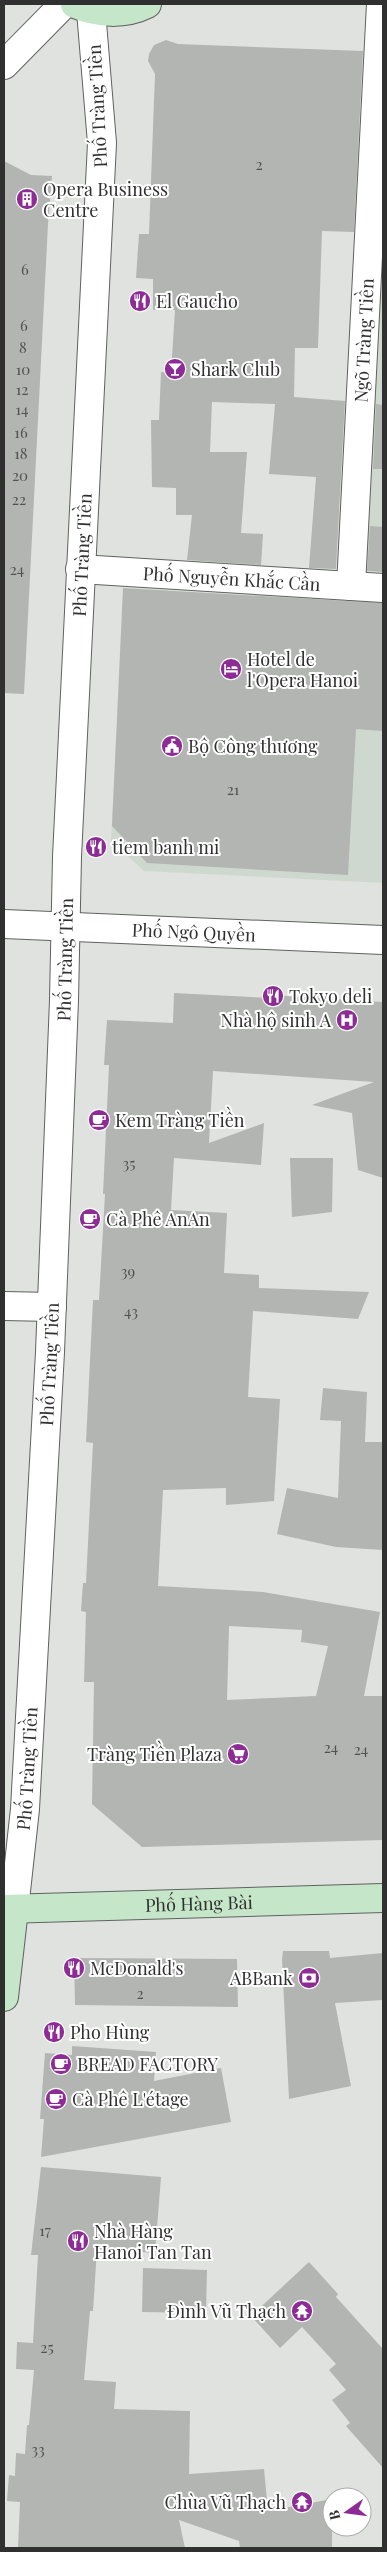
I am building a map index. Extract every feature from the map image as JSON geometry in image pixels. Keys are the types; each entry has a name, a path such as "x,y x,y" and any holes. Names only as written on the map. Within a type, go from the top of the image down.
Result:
{"main road":[{"path":"84,7 125,11 147,4"},
{"name":"Phố Hàng Bài","path":"9,1909 383,1898"},
{"path":"4,1997 9,1909"}],"street":[{"path":"4,65 64,4"},
{"name":"Ngõ Tràng Tiền","path":"351,586 381,4"},
{"name":"Phố Tràng Tiền","path":"9,1909 25,1799 52,1307 80,569 102,143 84,7"},
{"name":"Phố Nguyễn Khắc Cần","path":"80,569 383,588"},
{"name":"Phố Ngô Quyền","path":"4,924 383,940"},
{"path":"4,1306 52,1307"}],"shaded area":[{"path":"383,163 383,571 361,569"},
{"name":"Bộ Công thương","path":"346,598 383,601 383,883 144,871 111,841 116,741 339,751"}],"building":[{"path":"166,40 178,44 363,51 354,232 322,231 318,348 295,348 294,397 345,401 336,569 309,568 316,477 269,474 275,404 212,402 210,452 247,452 241,533 263,534 261,565 187,560 192,515 176,515 176,488 152,487 151,420 159,420 161,372 171,373 175,310 153,310 153,279 136,278 139,234 149,234 155,74 148,61 149,54 154,45"},
{"path":"4,161 31,175 52,176 24,694 4,693"},
{"path":"376,404 383,405 383,469 373,469"},
{"path":"370,526 383,527 383,572 367,571"},
{"path":"123,588 383,603 383,731 356,729 348,875 147,863 112,826"},
{"path":"174,993 270,998 270,995 383,1002 383,1178 358,1170 352,1113 312,1105 374,1082 213,1071 209,1143 264,1123 261,1165 174,1158 171,1210 227,1213 224,1273 259,1275 259,1288 369,1292 358,1319 253,1311 248,1397 280,1399 274,1501 226,1505 226,1488 163,1490 158,1586 263,1592 380,1612 364,1696 383,1696 383,1840 142,1847 92,1804 94,1682 84,1682 86,1612 81,1611 83,1583 86,1583 93,1443 86,1442 93,1300 99,1300 105,1194 103,1194 109,1065 104,1065 107,1020 173,1023","holes":["229,1626 302,1630 301,1642 328,1646 316,1696 227,1700"]},
{"path":"290,1158 333,1158 332,1212 292,1217"},
{"path":"323,1388 367,1392 365,1442 383,1442 383,1550 336,1547 277,1534 287,1488 338,1498 341,1421 320,1420"},
{"path":"283,1951 329,1951 330,1958 383,1953 383,2000 335,2003 351,2086 289,2099"},
{"path":"74,1958 237,1959 238,2007 75,2005"},
{"path":"72,2046 156,2052 154,2081 221,2068 231,2122 41,2157 44,2119 40,2119 45,2053 72,2055"},
{"path":"41,2167 161,2177 155,2253 97,2249 93,2311 90,2311 84,2380 116,2382 114,2409 190,2411 189,2474 264,2469 268,2511 322,2501 322,2537 332,2537 332,2548 240,2548 239,2541 179,2520 185,2548 18,2548 20,2502 7,2501 9,2475 15,2476 16,2453 25,2454 27,2425 29,2425 34,2370 16,2369 17,2342 33,2343 38,2255 31,2255"},
{"path":"309,2262 338,2294 336,2297 383,2349 383,2468 346,2426 350,2423 332,2400 346,2390 329,2370 336,2364 302,2327 280,2348 251,2316"},
{"path":"143,2268 207,2270 206,2313 142,2312"}],"place":[{"name":"Opera Business Centre","path":"27,199"},
{"name":"El Gaucho","path":"140,301"},
{"name":"Shark Club","path":"175,369"},
{"name":"Hotel de l'Opera Hanoi","path":"231,669"},
{"name":"Bộ Công thương","path":"172,746"},
{"name":"tiem banh mi","path":"96,847"},
{"name":"Tokyo deli","path":"273,996"},
{"name":"Nhà hộ sinh A","path":"347,1020"},
{"name":"Kem Tràng Tiền","path":"99,1120"},
{"name":"Cà Phê AnAn","path":"90,1219"},
{"name":"Tràng Tiền Plaza","path":"238,1754"},
{"name":"McDonald's","path":"74,1968"},
{"name":"ABBank","path":"309,1978"},
{"name":"Pho Hùng","path":"54,2032"},
{"name":"BREAD FACTORY","path":"61,2064"},
{"name":"Cà Phê L'étage","path":"56,2099"},
{"name":"Nhà Hàng Hanoi Tan Tan","path":"78,2241"},
{"name":"Đình Vũ Thạch","path":"302,2311"},
{"name":"Chùa Vũ Thạch","path":"302,2502"}]}
